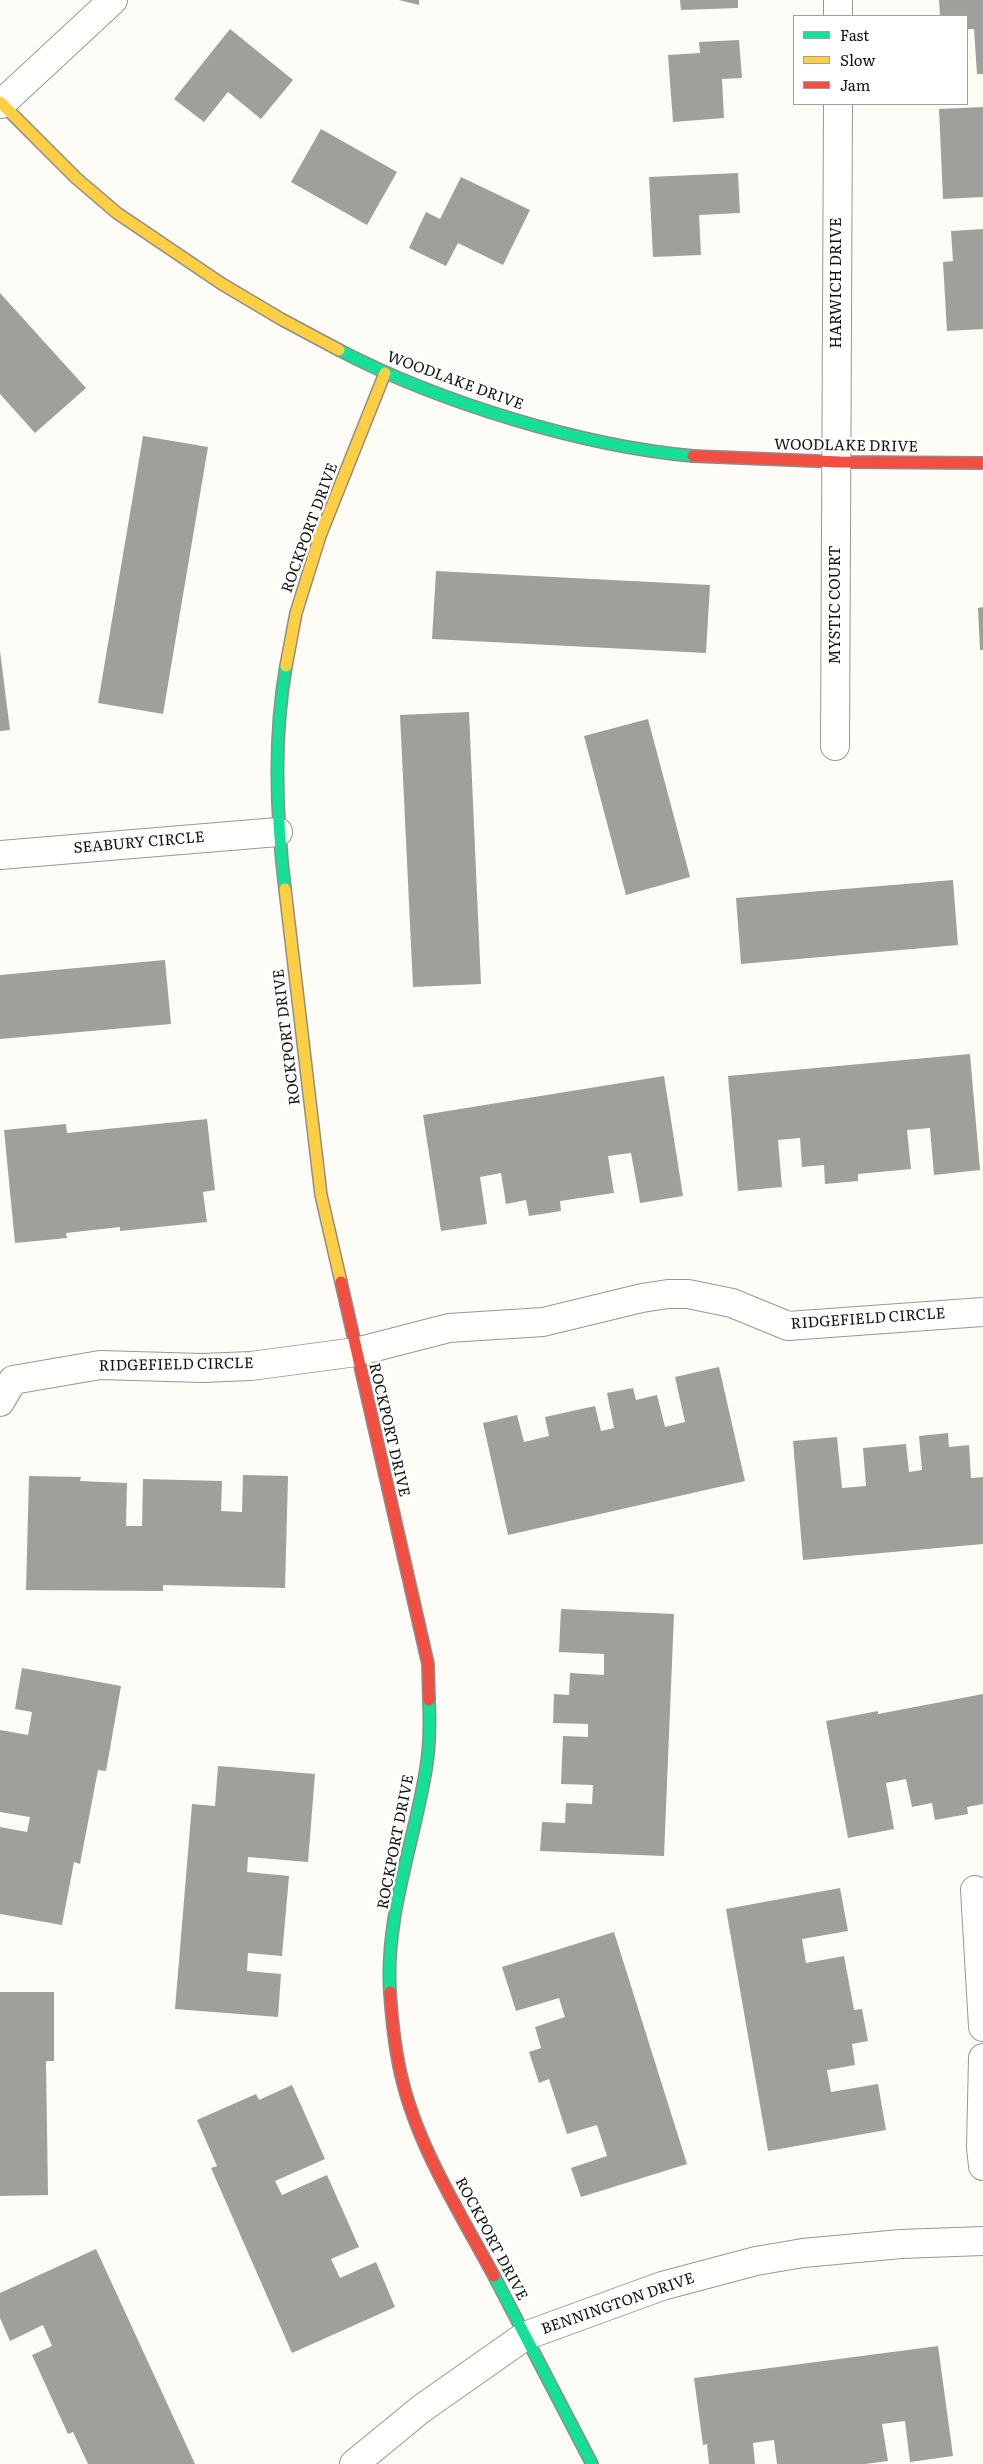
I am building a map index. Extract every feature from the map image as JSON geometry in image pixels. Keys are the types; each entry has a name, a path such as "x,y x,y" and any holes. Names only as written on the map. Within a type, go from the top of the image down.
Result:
{"street":[{"path":"1,103 114,0"},
{"path":"838,0 838,15"},
{"name":"WOODLAKE DRIVE","path":"1,103 102,201 200,271 265,312 386,374 490,412 596,440 675,455 836,463 983,463"},
{"name":"HARWICH DRIVE","path":"836,463 838,105"},
{"name":"ROCKPORT DRIVE","path":"386,374 320,536 296,613 282,691 278,732 278,832 321,1195 421,1628 430,1696 430,1730 426,1769 396,1913 390,1975 393,2040 403,2085 419,2129 592,2464"},
{"name":"MYSTIC COURT","path":"835,746 836,463"},
{"name":"SEABURY CIRCLE","path":"0,854 278,832"},
{"name":"RIDGEFIELD CIRCLE","path":"0,1402 12,1380 100,1365 232,1367 356,1352 449,1328 543,1322 642,1298 668,1294 688,1294 732,1303 788,1326 983,1312"},
{"path":"975,1890 983,2027"},
{"path":"983,2058 981,2147 983,2166"},
{"name":"BENNINGTON DRIVE","path":"354,2464 421,2409 525,2336 662,2286 756,2261 832,2250 983,2241"}],"building":[{"path":"399,0 419,0 419,5"},
{"path":"680,0 738,0 738,8 681,10"},
{"path":"939,0 983,0 983,74 977,74 974,29 968,29 968,15 940,15"},
{"path":"230,29 293,80 261,119 228,92 204,122 174,99"},
{"path":"739,40 742,78 722,79 724,118 673,122 668,55 700,53 699,42"},
{"path":"983,107 983,197 943,199 939,109"},
{"path":"321,129 397,172 367,225 291,182"},
{"path":"738,173 740,213 699,215 701,255 653,257 649,177"},
{"path":"461,177 530,210 503,265 458,243 446,266 409,248 426,212 440,219"},
{"path":"983,229 983,329 947,331 943,262 953,261 951,231"},
{"path":"0,293 86,388 35,433 0,394"},
{"path":"143,436 208,447 163,714 98,703"},
{"path":"436,571 710,585 706,653 432,639"},
{"path":"983,607 983,650 980,650 978,608"},
{"path":"0,651 10,730 0,731"},
{"path":"469,712 481,984 413,987 400,715"},
{"path":"648,719 690,877 626,895 584,736"},
{"path":"953,880 958,945 741,964 736,898"},
{"path":"165,960 171,1024 0,1039 0,975"},
{"path":"970,1054 980,1170 934,1175 930,1128 907,1130 911,1169 858,1174 858,1181 825,1184 824,1165 802,1167 800,1138 778,1140 782,1187 738,1191 728,1076"},
{"path":"664,1076 683,1196 640,1203 631,1153 608,1156 614,1193 560,1201 561,1211 529,1216 526,1200 506,1204 501,1173 480,1177 487,1224 441,1231 423,1115"},
{"path":"207,1119 215,1190 203,1192 207,1222 120,1231 120,1227 66,1233 67,1238 15,1243 4,1130 66,1124 67,1133"},
{"path":"719,1367 745,1481 508,1535 483,1423 517,1415 524,1442 549,1436 545,1417 595,1406 601,1431 614,1428 607,1393 633,1388 636,1400 657,1395 665,1427 685,1422 675,1377"},
{"path":"948,1433 949,1447 969,1445 971,1478 983,1477 983,1544 803,1560 793,1441 837,1437 842,1488 866,1486 863,1448 906,1444 909,1472 922,1470 919,1436"},
{"path":"243,1475 288,1476 285,1588 163,1585 163,1591 26,1590 29,1476 81,1477 80,1481 127,1483 126,1526 142,1526 143,1479 222,1481 221,1511 242,1512"},
{"path":"561,1609 674,1614 664,1856 540,1851 542,1822 565,1823 566,1803 592,1804 593,1785 561,1784 563,1736 588,1737 588,1724 553,1723 554,1694 569,1695 570,1673 604,1675 604,1654 559,1652"},
{"path":"22,1668 121,1686 106,1771 98,1770 80,1864 74,1862 62,1925 0,1914 0,1827 27,1832 30,1817 0,1812 0,1730 28,1735 32,1712 15,1709"},
{"path":"983,1694 983,1804 967,1807 968,1814 935,1820 932,1803 912,1807 906,1779 886,1783 894,1829 848,1838 826,1721 878,1711 878,1714"},
{"path":"218,1766 315,1774 308,1862 248,1857 247,1872 289,1876 282,1956 248,1953 247,1971 281,1974 278,2017 175,2009 192,1804 215,1806"},
{"path":"840,1888 848,1931 802,1939 806,1963 844,1956 854,2010 862,2009 868,2041 852,2044 855,2065 827,2070 831,2092 878,2084 886,2130 768,2151 726,1909"},
{"path":"614,1932 687,2164 581,2197 571,2168 607,2156 597,2125 567,2134 549,2079 539,2083 529,2052 541,2048 535,2027 565,2017 559,1998 516,2011 502,1967"},
{"path":"0,1992 54,1992 54,2061 46,2061 48,2195 0,2196"},
{"path":"292,2085 325,2159 275,2181 282,2195 327,2175 359,2247 331,2259 340,2278 376,2262 395,2307 292,2353 211,2168 217,2166 197,2120 256,2094 259,2100"},
{"path":"96,2249 195,2464 88,2464 73,2432 68,2434 32,2355 52,2346 43,2325 10,2341 0,2318 0,2293"},
{"path":"938,2346 953,2456 910,2462 905,2421 882,2424 888,2461 865,2464 777,2464 774,2440 753,2443 755,2464 709,2464 707,2444 703,2445 694,2378"}],"traffic: fast":[{"path":"339,350 421,387 512,419 604,443 693,456"},
{"path":"285,889 277,778 279,722 286,666"},
{"path":"390,1992 390,1964 396,1908 421,1797 427,1760 429,1700"},
{"path":"494,2276 592,2464"}],"traffic: slow":[{"path":"0,102 76,178 117,213 222,284 339,350"},
{"path":"286,666 296,613 320,536 385,373"},
{"path":"285,889 321,1195 341,1282"}],"traffic: jam":[{"path":"693,456 840,462 983,463"},
{"path":"341,1282 428,1664 429,1700"},
{"path":"390,1992 396,2049 410,2108 442,2182 494,2276"}]}
